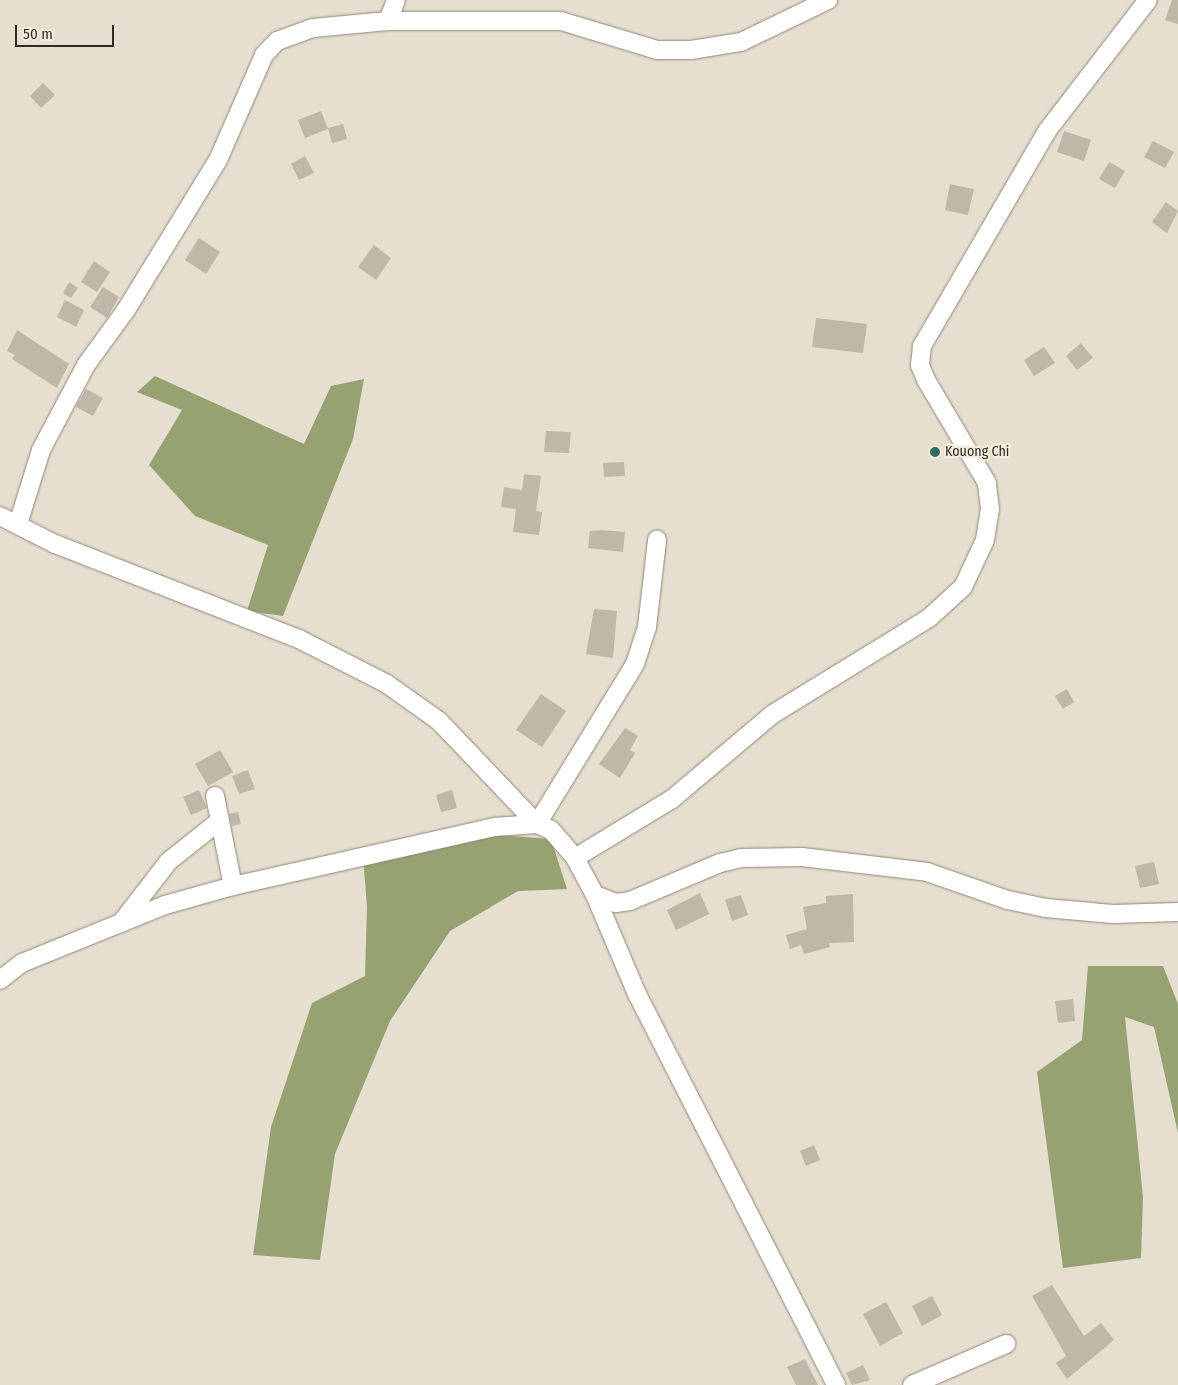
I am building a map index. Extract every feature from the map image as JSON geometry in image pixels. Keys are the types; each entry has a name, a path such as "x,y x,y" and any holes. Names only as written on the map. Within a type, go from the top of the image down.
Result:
{"street":[{"path":"388,21 396,0"},
{"path":"18,524 28,485 55,425 86,365 126,310 218,160 264,55 278,41 313,28 388,21 562,20 657,50 691,50 740,42 828,0"},
{"path":"575,858 672,799 767,718 930,618 963,587 985,540 990,509 987,483 974,454 926,380 920,365 922,346 1047,131 1148,0"},
{"path":"0,516 56,544 299,639 387,684 445,728 537,824 563,840 595,895 637,994 836,1385"},
{"path":"537,824 635,664 647,627 657,540"},
{"path":"215,796 218,822 233,886"},
{"path":"121,923 169,862 218,822"},
{"path":"0,980 22,963 121,923 233,886 439,837 537,824"},
{"path":"595,895 616,903 630,901 727,861 802,857 927,872 1008,900 1045,908 1113,914 1178,912"},
{"path":"912,1385 1006,1344"}],"green space":[{"path":"155,376 304,444 331,386 364,379 353,439 283,616 247,611 268,545 195,516 149,465 182,410 137,392"},
{"path":"469,833 551,839 567,889 518,891 450,931 390,1021 335,1154 320,1260 253,1255 271,1127 312,1003 365,976 367,907 363,855"},
{"path":"1088,966 1163,966 1178,1004 1178,1133 1154,1027 1125,1017 1143,1197 1141,1258 1063,1268 1037,1072 1082,1040"}],"building":[{"path":"1172,0 1178,0 1178,24 1165,20"},
{"path":"43,83 55,95 41,108 30,96"},
{"path":"321,111 328,129 305,138 298,120"},
{"path":"343,124 347,139 332,143 328,128"},
{"path":"1064,131 1091,140 1084,161 1057,152"},
{"path":"1153,141 1174,152 1165,168 1144,157"},
{"path":"305,156 314,173 299,180 291,164"},
{"path":"1109,162 1125,171 1115,188 1099,179"},
{"path":"950,184 974,189 968,215 945,210"},
{"path":"1166,202 1178,211 1167,233 1152,222"},
{"path":"199,238 220,252 206,274 185,260"},
{"path":"374,245 391,258 376,280 358,267"},
{"path":"94,261 110,272 97,292 81,282"},
{"path":"69,282 78,288 71,298 63,293"},
{"path":"103,287 119,297 107,318 90,307"},
{"path":"65,300 84,310 76,327 57,317"},
{"path":"816,318 867,324 863,353 812,347"},
{"path":"17,330 69,364 57,388 12,359 15,355 7,351"},
{"path":"1081,343 1093,358 1077,370 1066,356"},
{"path":"1044,347 1055,363 1034,376 1024,360"},
{"path":"86,389 103,398 93,416 76,407"},
{"path":"546,431 571,432 569,453 544,452"},
{"path":"624,462 625,476 604,477 603,463"},
{"path":"524,474 541,476 536,511 542,512 539,535 513,532 516,509 501,507 504,487 522,490"},
{"path":"590,531 625,532 623,552 588,548"},
{"path":"594,609 617,611 613,658 586,654"},
{"path":"1067,689 1074,702 1063,709 1055,696"},
{"path":"541,694 566,711 542,747 516,730"},
{"path":"625,728 638,736 630,750 635,753 620,778 599,764"},
{"path":"220,750 233,772 208,786 195,764"},
{"path":"248,770 255,789 239,794 232,776"},
{"path":"199,790 207,808 191,815 183,797"},
{"path":"452,790 457,808 441,812 436,795"},
{"path":"238,812 241,824 232,826 229,814"},
{"path":"1154,862 1159,884 1140,888 1135,866"},
{"path":"700,893 709,914 676,930 667,910"},
{"path":"853,894 854,942 829,943 830,947 804,954 801,945 790,949 786,935 807,929 803,907 826,903 826,896"},
{"path":"741,895 748,915 732,921 725,900"},
{"path":"1073,999 1075,1021 1058,1023 1055,1001"},
{"path":"814,1145 820,1160 806,1166 800,1151"},
{"path":"1052,1285 1084,1336 1101,1323 1114,1340 1067,1379 1056,1363 1066,1356 1032,1296"},
{"path":"932,1296 942,1315 922,1326 912,1306"},
{"path":"886,1302 903,1333 880,1346 863,1314"},
{"path":"805,1359 818,1385 796,1385 787,1367"},
{"path":"863,1365 870,1380 852,1385 846,1373"}],"place":[{"name":"Kouong Chi","path":"935,452"}]}
